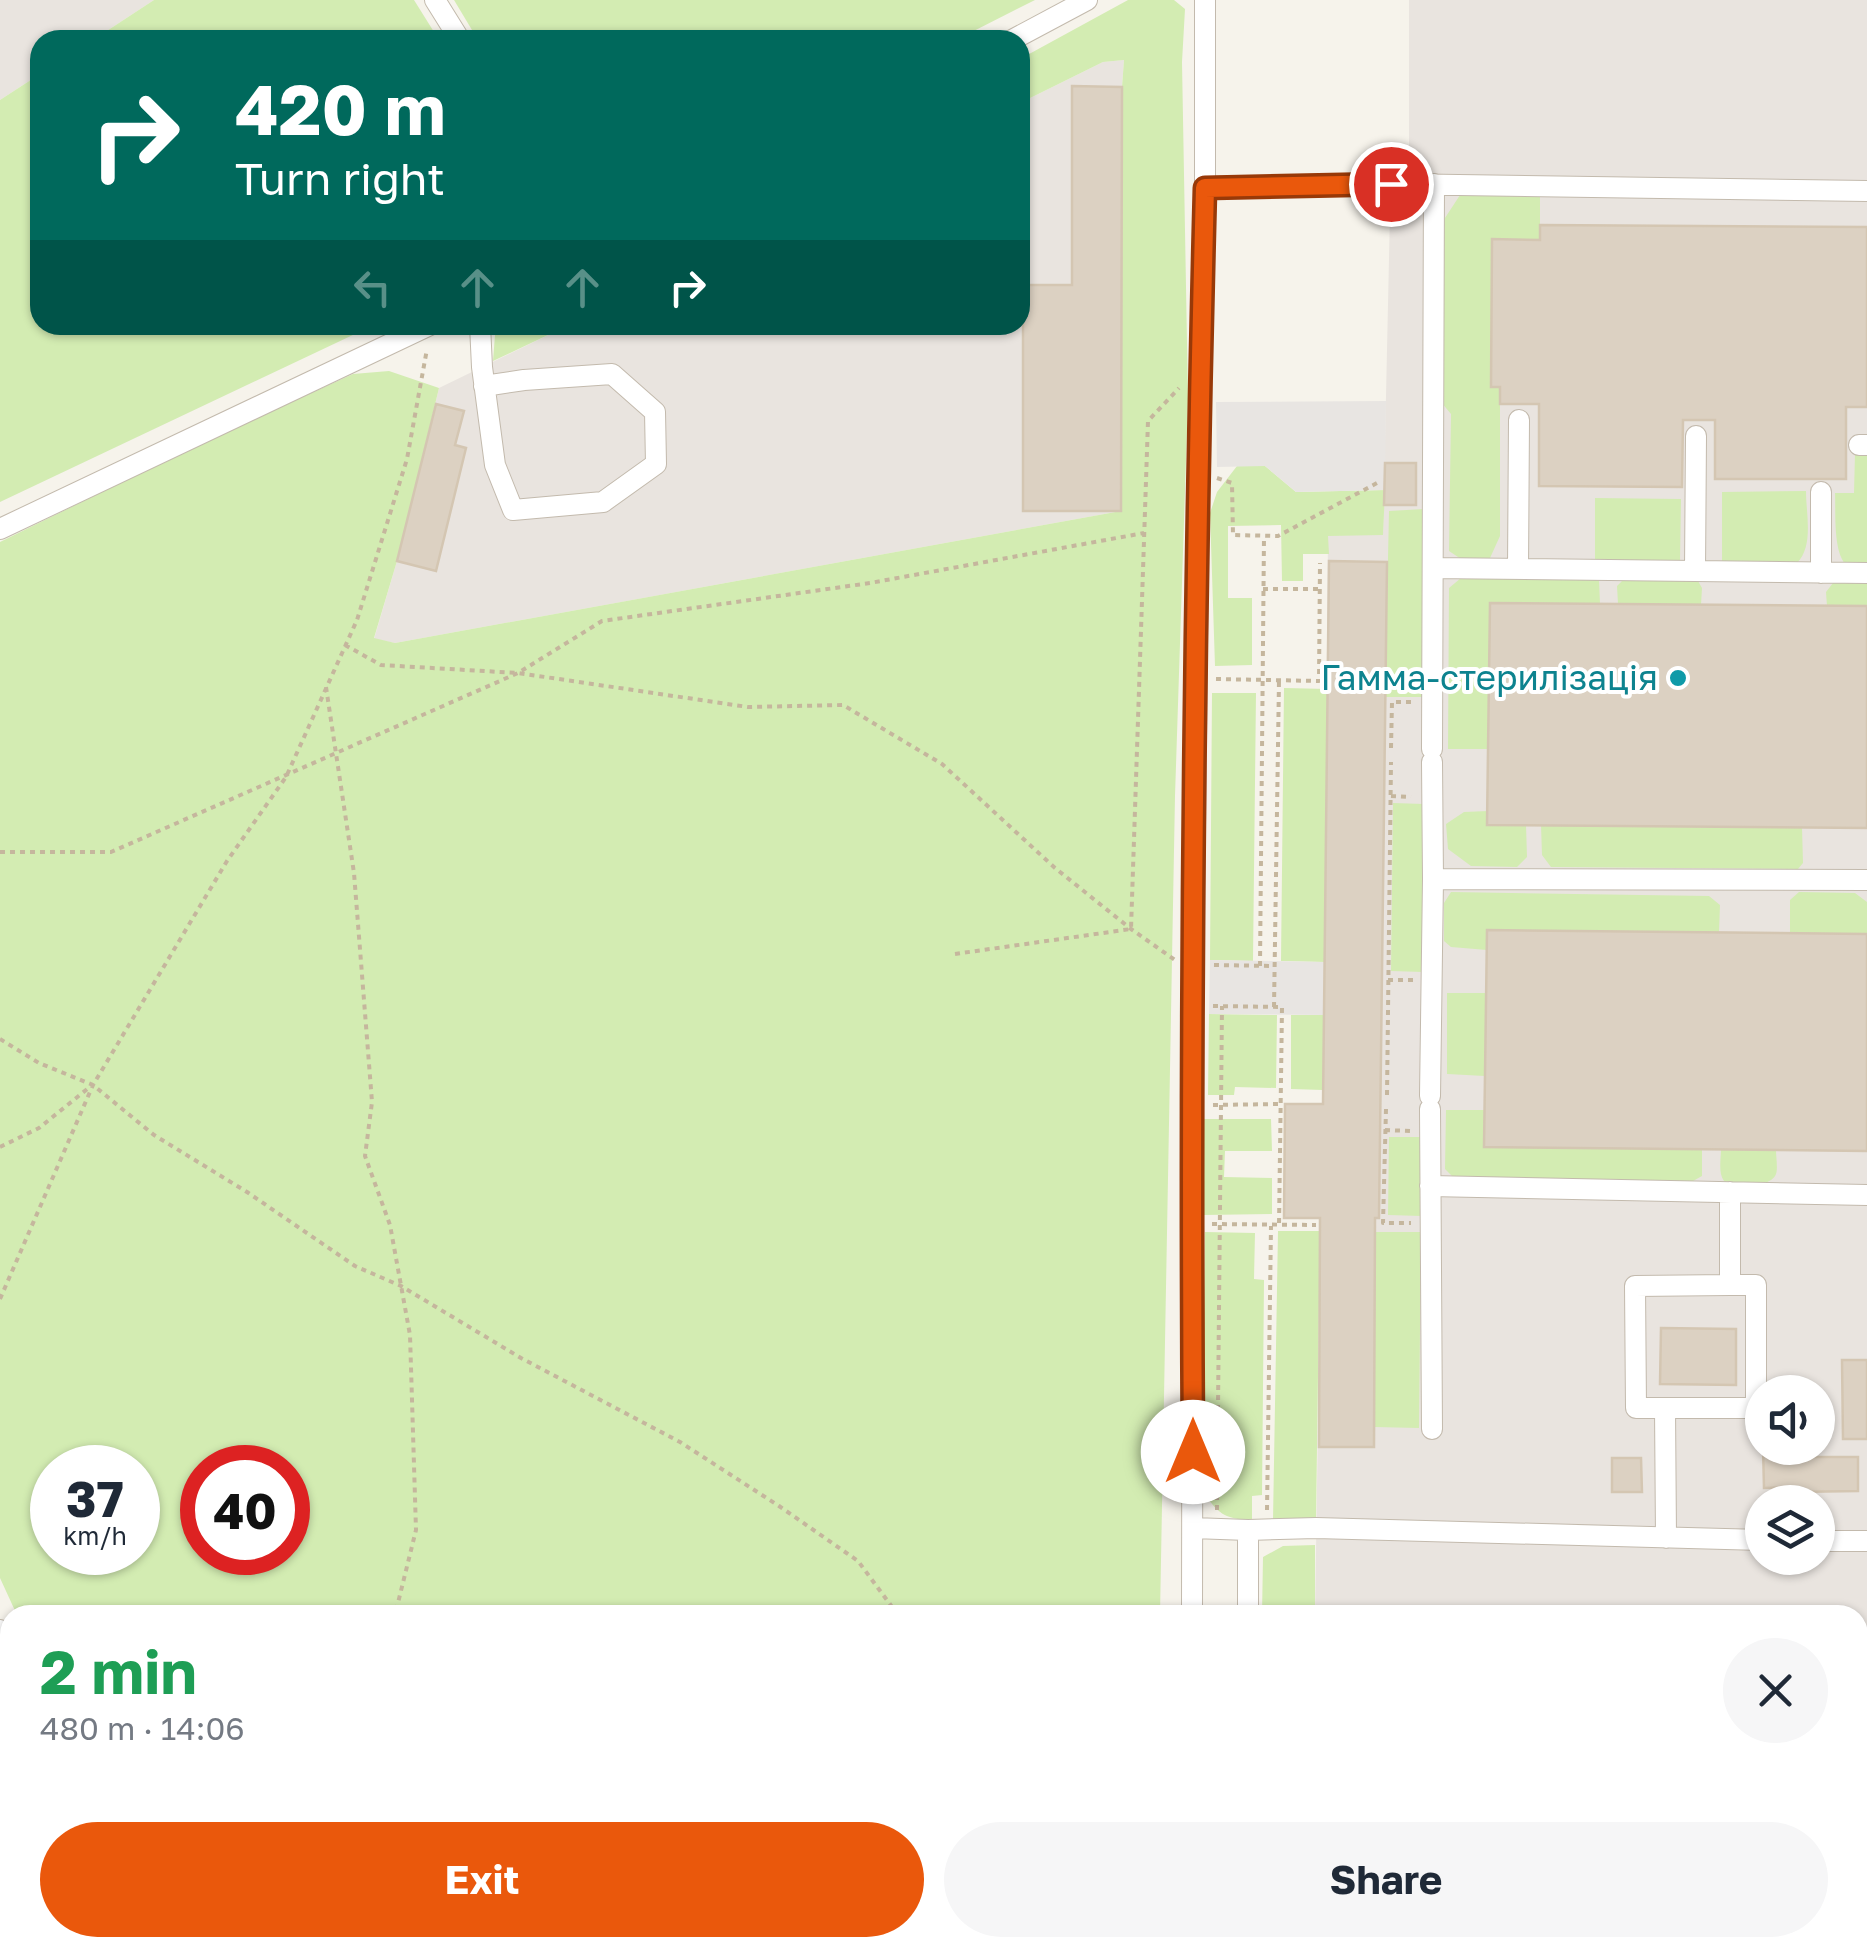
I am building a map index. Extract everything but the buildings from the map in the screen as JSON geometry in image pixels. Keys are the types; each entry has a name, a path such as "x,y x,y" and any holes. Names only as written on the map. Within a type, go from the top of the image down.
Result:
{"street":[{"path":"435,0 454,30"},
{"path":"1030,30 1086,0"},
{"path":"1192,1605 1204,0"},
{"path":"1205,188 1434,184 1867,191"},
{"path":"1432,1430 1434,184"},
{"path":"0,529 429,335"},
{"path":"481,335 484,386 496,465 513,510 603,502 656,464 656,412 612,374 484,386"},
{"path":"1518,569 1519,420"},
{"path":"1696,436 1696,572"},
{"path":"1821,492 1821,573"},
{"path":"1433,568 1867,573"},
{"path":"1432,879 1867,880"},
{"path":"1430,1186 1867,1195"},
{"path":"1730,1192 1730,1285"},
{"path":"1756,1285 1756,1408 1665,1408 1636,1408 1635,1286 1756,1285"},
{"path":"1665,1408 1666,1538"},
{"path":"1193,1528 1745,1540"},
{"path":"1249,1605 1258,1530"},
{"path":"1835,1541 1867,1542"}],"path":[{"path":"0,1299 94,1085 227,861 286,777 357,620 407,459 429,335"},
{"path":"1131,930 1148,421 1177,389 1200,375"},
{"path":"1199,471 1232,483 1233,535 1278,536 1377,483"},
{"path":"0,852 111,852 518,674 602,622 870,584 1144,533"},
{"path":"1260,966 1264,536"},
{"path":"1197,679 1319,681 1320,564"},
{"path":"1263,589 1320,590"},
{"path":"345,645 381,665 518,674 748,707 843,706 942,764 1055,868 1131,930 1194,969 1275,966"},
{"path":"1274,1007 1279,680"},
{"path":"326,687 354,873 372,1102 365,1156 390,1226 410,1335 416,1530 397,1605"},
{"path":"1391,748 1392,702"},
{"path":"1387,1095 1391,762"},
{"path":"956,954 1131,930"},
{"path":"1194,1006 1282,1007 1279,1225"},
{"path":"1218,1530 1222,1006"},
{"path":"0,1039 39,1064 94,1085 154,1135 354,1266 402,1286 521,1358 680,1442 858,1561 891,1605"},
{"path":"0,1146 39,1128 94,1085"},
{"path":"1193,1105 1279,1104"},
{"path":"1386,1109 1383,1223 1430,1224"},
{"path":"1385,1130 1430,1132"},
{"path":"1192,1223 1316,1225"},
{"path":"1258,1530 1271,1226"}],"shaded area":[{"path":"0,0 154,0 108,30 30,30 30,80 0,100"},
{"path":"1409,0 1867,0 1867,1605 1315,1605 1328,535 1383,534 1391,167 1409,166"},
{"path":"1124,60 1121,511 395,643 374,639 439,388 548,335 1030,335 1030,98 1103,62"},
{"path":"1386,401 1385,490 1296,492 1265,466 1217,467 1216,402"},
{"path":"1210,960 1325,962 1324,1015 1209,1014"}],"green space":[{"path":"154,0 414,0 433,30 108,30"},
{"path":"454,0 1035,0 976,30 472,30"},
{"path":"1128,0 1174,0 1185,9 1182,62 1188,399 1175,796 1160,1605 12,1605 0,1578 0,542 353,374 389,371 439,388 374,638 395,643 1121,511 1124,60 1103,62 1030,98 1030,54"},
{"path":"30,80 30,335 353,335 0,502 0,100"},
{"path":"1462,192 1540,195 1540,240 1493,239 1500,387 1500,536 1490,558 1461,559 1449,551 1451,414 1441,402 1443,221"},
{"path":"495,335 548,335 493,361"},
{"path":"1855,454 1867,454 1867,567 1844,563 1836,534 1835,493 1854,493"},
{"path":"1237,466 1265,466 1296,492 1385,490 1383,535 1328,536 1329,554 1303,554 1303,581 1282,581 1281,525 1228,526 1228,598 1252,598 1252,665 1215,666 1210,513 1217,492"},
{"path":"1806,491 1806,548 1797,563 1722,562 1722,492"},
{"path":"1595,498 1681,499 1680,561 1595,560"},
{"path":"1424,509 1422,697 1385,697 1389,511"},
{"path":"1461,578 1599,579 1600,604 1490,604 1488,749 1448,749 1449,588"},
{"path":"1623,580 1698,581 1702,588 1701,605 1618,604 1617,586"},
{"path":"1833,583 1867,583 1867,606 1827,606 1826,592"},
{"path":"1284,688 1328,689 1325,962 1281,961"},
{"path":"1212,693 1256,693 1253,961 1210,960"},
{"path":"1393,803 1424,804 1423,972 1391,971"},
{"path":"1488,811 1526,825 1527,857 1517,867 1471,866 1448,849 1446,824 1464,812"},
{"path":"1541,825 1802,827 1803,863 1798,869 1551,867 1542,855"},
{"path":"1451,892 1709,896 1720,905 1719,932 1488,930 1487,950 1451,947 1444,941 1444,903"},
{"path":"1799,892 1855,893 1867,902 1867,934 1790,933 1790,900"},
{"path":"1447,993 1486,993 1485,1076 1447,1074"},
{"path":"1209,1014 1277,1015 1276,1088 1235,1087 1234,1095 1208,1095"},
{"path":"1291,1015 1324,1015 1323,1090 1291,1089"},
{"path":"1446,1110 1485,1110 1702,1149 1702,1176 1693,1181 1453,1177 1445,1169"},
{"path":"1203,1119 1271,1119 1272,1151 1225,1151 1224,1177 1272,1178 1272,1214 1203,1215"},
{"path":"1389,1137 1423,1137 1422,1216 1388,1215"},
{"path":"1721,1149 1776,1150 1776,1174 1760,1185 1729,1184 1721,1174"},
{"path":"1278,1231 1320,1231 1316,1520 1273,1520"},
{"path":"1205,1232 1255,1233 1254,1279 1264,1280 1262,1495 1252,1496 1252,1521 1222,1513 1202,1490"},
{"path":"1375,1232 1421,1232 1419,1428 1374,1427"},
{"path":"1315,1545 1315,1605 1262,1605 1263,1557 1283,1546"}],"place":[{"name":"Гамма-стерилізація","path":"1678,678"}],"route":[{"path":"1193,1452 1194,893 1205,188 1391,184"}]}
